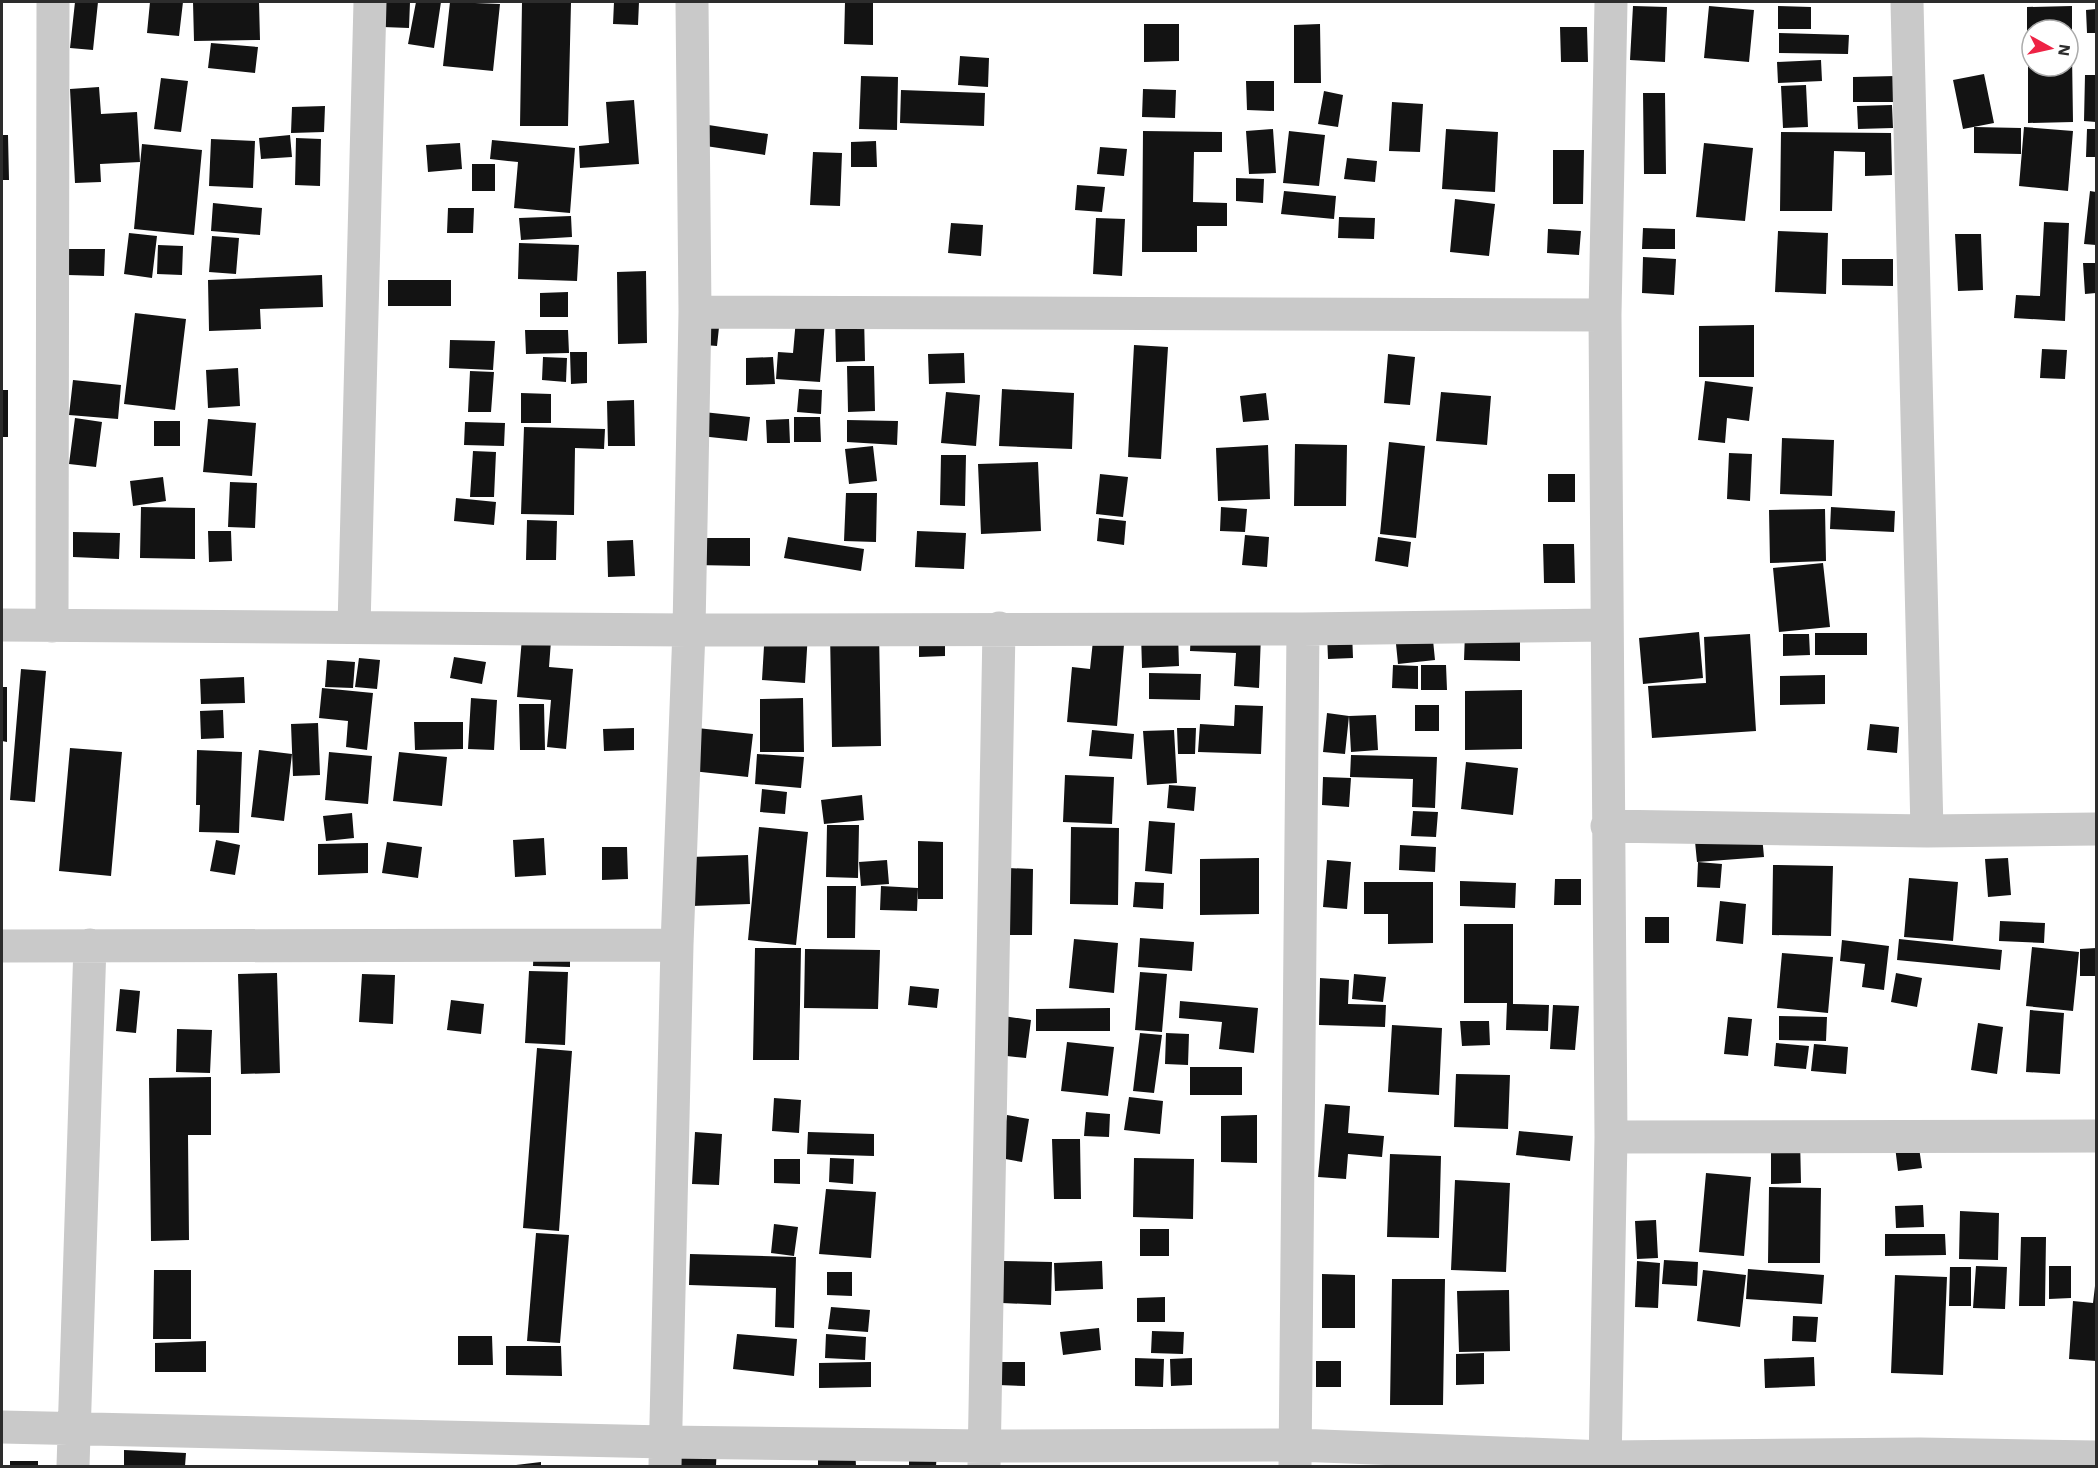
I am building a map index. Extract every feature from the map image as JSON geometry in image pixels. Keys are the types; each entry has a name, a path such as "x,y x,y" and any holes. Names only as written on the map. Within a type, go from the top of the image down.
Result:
{"street":[{"path":"52,2 52,626"},
{"path":"354,627 370,2"},
{"path":"665,1454 677,945 689,630 695,312 692,2"},
{"path":"1605,1462 1611,1137 1605,315 1611,2"},
{"path":"1907,2 1927,831"},
{"path":"695,312 1605,315"},
{"path":"2,626 689,630 999,628 1303,630 1607,625"},
{"path":"984,1456 999,628"},
{"path":"1296,1456 1303,630"},
{"path":"1607,826 1927,831 2097,829"},
{"path":"73,1467 90,945"},
{"path":"2,946 677,945"},
{"path":"1611,1137 2097,1136"},
{"path":"2,1427 73,1427 665,1454 984,1456 1138,1444 1296,1456 1605,1462 1920,1461 2097,1457"}],"building":[{"path":"75,2 98,2 93,50 70,48"},
{"path":"150,2 183,2 179,36 147,33"},
{"path":"193,2 259,2 260,40 194,41"},
{"path":"385,2 410,2 409,28 383,27"},
{"path":"416,2 441,2 434,48 408,44"},
{"path":"450,2 500,4 493,71 443,66"},
{"path":"522,2 571,3 568,126 520,126"},
{"path":"614,2 639,2 638,25 613,24"},
{"path":"845,2 873,2 873,45 844,44"},
{"path":"1633,6 1667,7 1665,62 1630,60"},
{"path":"1709,6 1754,10 1749,62 1704,58"},
{"path":"1778,6 1811,7 1811,29 1778,29"},
{"path":"2072,6 2072,18 2027,18 2027,7"},
{"path":"2096,9 2096,33 2087,33 2086,10"},
{"path":"1144,24 1179,24 1179,61 1144,62"},
{"path":"1320,24 1321,83 1294,83 1294,25"},
{"path":"1560,27 1587,27 1588,62 1561,62"},
{"path":"1779,33 1849,35 1848,54 1779,53"},
{"path":"211,43 258,47 255,73 208,68"},
{"path":"960,56 989,58 988,87 958,85"},
{"path":"1821,60 1822,81 1778,83 1777,62"},
{"path":"1984,74 1994,123 1963,129 1953,80"},
{"path":"2085,75 2096,75 2096,122 2084,121"},
{"path":"861,76 898,77 897,130 859,129"},
{"path":"1896,76 1896,102 1853,102 1853,77"},
{"path":"161,78 188,81 181,132 154,129"},
{"path":"2028,78 2072,78 2073,122 2028,123"},
{"path":"1246,81 1274,81 1274,111 1247,110"},
{"path":"1806,85 1808,127 1783,128 1781,86"},
{"path":"99,87 101,114 137,112 140,162 100,164 101,182 75,183 70,89"},
{"path":"1143,89 1176,90 1175,118 1142,117"},
{"path":"901,90 985,93 984,126 900,123"},
{"path":"1324,91 1343,95 1338,127 1318,124"},
{"path":"1643,93 1665,93 1666,174 1644,174"},
{"path":"634,100 639,164 580,168 579,146 609,143 606,102"},
{"path":"1392,102 1423,104 1420,152 1389,151"},
{"path":"1892,105 1893,128 1858,129 1857,106"},
{"path":"325,106 324,132 291,133 292,107"},
{"path":"702,124 768,134 765,155 699,145"},
{"path":"1974,127 2021,128 2021,154 1974,153"},
{"path":"2024,127 2073,131 2068,191 2019,186"},
{"path":"1273,129 1276,173 1249,174 1246,131"},
{"path":"1446,129 1498,132 1495,192 1442,189"},
{"path":"2087,129 2096,129 2096,157 2086,157"},
{"path":"1143,131 1222,132 1222,152 1194,152 1193,202 1227,203 1227,226 1197,226 1197,252 1142,252"},
{"path":"1289,131 1325,135 1319,186 1283,183"},
{"path":"1781,132 1891,133 1892,175 1865,176 1865,152 1834,151 1832,211 1780,211"},
{"path":"2,135 8,135 9,180 2,180"},
{"path":"290,135 292,157 261,159 259,138"},
{"path":"296,138 321,139 320,186 295,185"},
{"path":"211,139 255,141 253,188 209,186"},
{"path":"492,140 575,148 570,213 514,208 518,162 490,159"},
{"path":"876,141 877,167 851,167 851,142"},
{"path":"460,143 462,169 428,172 426,145"},
{"path":"1704,143 1753,148 1745,221 1696,217"},
{"path":"142,144 202,150 194,235 134,229"},
{"path":"1100,147 1127,149 1124,176 1097,174"},
{"path":"1553,150 1584,150 1583,204 1553,204"},
{"path":"813,152 842,153 840,206 810,205"},
{"path":"1347,158 1377,161 1375,182 1344,179"},
{"path":"472,164 495,164 495,191 472,191"},
{"path":"1236,178 1264,179 1263,203 1236,201"},
{"path":"1077,185 1105,187 1102,212 1075,210"},
{"path":"1284,191 1336,196 1334,219 1281,214"},
{"path":"2090,191 2096,192 2096,245 2084,244"},
{"path":"1455,199 1495,204 1489,256 1450,252"},
{"path":"213,203 262,208 260,235 211,231"},
{"path":"448,208 474,208 473,233 447,233"},
{"path":"571,216 572,237 521,240 519,218"},
{"path":"1339,217 1375,218 1374,239 1338,238"},
{"path":"1096,218 1125,219 1122,276 1093,274"},
{"path":"2044,222 2069,223 2065,321 2014,318 2016,295 2040,296"},
{"path":"951,223 983,225 981,256 948,253"},
{"path":"1643,228 1675,229 1675,249 1642,249"},
{"path":"1548,229 1581,231 1579,255 1547,253"},
{"path":"1778,231 1828,233 1826,294 1775,292"},
{"path":"129,233 157,236 152,278 124,274"},
{"path":"1955,234 1981,234 1983,290 1958,291"},
{"path":"212,236 239,238 236,274 209,272"},
{"path":"519,243 579,245 577,281 518,279"},
{"path":"158,245 183,246 182,275 157,274"},
{"path":"69,249 105,249 104,276 68,275"},
{"path":"1643,257 1676,259 1674,295 1642,293"},
{"path":"1842,259 1893,259 1893,286 1842,285"},
{"path":"2083,263 2096,263 2096,293 2085,294"},
{"path":"646,271 647,343 618,344 617,272"},
{"path":"322,275 323,307 260,309 261,329 209,331 208,280"},
{"path":"388,280 451,280 451,306 388,306"},
{"path":"568,292 568,317 540,317 540,293"},
{"path":"135,313 186,319 175,410 124,404"},
{"path":"864,315 865,361 836,362 835,316"},
{"path":"720,318 717,346 692,344"},
{"path":"796,319 825,322 820,382 776,379 778,352 793,353"},
{"path":"1754,325 1754,377 1699,377 1699,326"},
{"path":"525,330 568,330 569,353 526,354"},
{"path":"450,340 495,341 493,370 449,368"},
{"path":"1134,345 1168,347 1161,459 1128,457"},
{"path":"2042,349 2067,350 2065,379 2040,378"},
{"path":"570,352 587,352 587,383 571,384"},
{"path":"964,353 965,383 929,384 928,354"},
{"path":"1388,354 1415,357 1410,405 1384,403"},
{"path":"543,357 567,358 566,382 542,380"},
{"path":"773,357 775,384 746,385 746,358"},
{"path":"847,366 874,366 875,411 848,412"},
{"path":"238,368 240,406 208,408 206,370"},
{"path":"470,371 494,372 491,412 468,412"},
{"path":"73,380 121,385 118,419 69,415"},
{"path":"1705,381 1753,387 1749,421 1727,418 1725,443 1698,440"},
{"path":"799,389 822,390 821,414 797,412"},
{"path":"1002,389 1074,393 1072,449 999,446"},
{"path":"2,390 8,390 8,437 2,437"},
{"path":"946,392 980,395 976,446 941,443"},
{"path":"1441,392 1491,396 1487,445 1436,441"},
{"path":"521,393 551,394 551,423 521,423"},
{"path":"1266,393 1269,420 1243,422 1240,396"},
{"path":"634,400 635,446 608,446 607,401"},
{"path":"694,411 750,417 747,441 691,435"},
{"path":"794,417 820,417 821,442 794,442"},
{"path":"75,418 102,422 96,467 69,464"},
{"path":"208,419 256,423 252,476 203,472"},
{"path":"789,419 790,443 767,443 766,420"},
{"path":"847,420 898,421 897,445 847,442"},
{"path":"154,421 180,421 180,446 154,446"},
{"path":"465,422 505,423 504,446 464,445"},
{"path":"524,427 605,429 604,449 575,448 574,515 521,514"},
{"path":"1782,438 1834,440 1832,496 1780,494"},
{"path":"1389,442 1425,446 1416,538 1380,534"},
{"path":"1295,444 1347,445 1346,506 1294,506"},
{"path":"1268,445 1270,499 1218,501 1216,448"},
{"path":"873,446 877,481 849,484 845,449"},
{"path":"473,451 496,452 494,497 470,497"},
{"path":"1729,453 1752,454 1750,501 1727,499"},
{"path":"941,455 966,455 965,506 940,505"},
{"path":"1038,462 1041,531 981,534 978,464"},
{"path":"1100,474 1128,477 1123,517 1096,514"},
{"path":"1548,474 1575,474 1575,502 1548,502"},
{"path":"163,477 166,501 133,506 130,481"},
{"path":"230,482 257,483 255,528 228,527"},
{"path":"846,493 877,493 876,542 844,541"},
{"path":"456,498 496,502 494,525 454,521"},
{"path":"141,507 195,508 195,559 140,558"},
{"path":"1221,507 1247,509 1245,532 1220,531"},
{"path":"1831,507 1895,511 1894,532 1830,529"},
{"path":"1825,509 1826,561 1770,563 1769,510"},
{"path":"1099,518 1126,521 1124,545 1097,541"},
{"path":"527,520 557,521 556,560 526,560"},
{"path":"208,531 231,531 232,561 209,562"},
{"path":"917,531 966,533 964,569 915,567"},
{"path":"73,532 120,533 119,559 73,557"},
{"path":"1245,535 1269,537 1267,567 1242,565"},
{"path":"788,537 864,549 861,571 784,558"},
{"path":"1378,537 1411,542 1408,567 1375,561"},
{"path":"694,538 750,538 750,566 694,565"},
{"path":"633,540 635,576 608,577 607,541"},
{"path":"1543,544 1574,544 1575,583 1544,583"},
{"path":"1823,563 1830,627 1779,632 1773,568"},
{"path":"523,626 552,628 549,667 573,669 566,749 547,747 551,700 517,697"},
{"path":"765,629 808,632 805,683 762,680"},
{"path":"945,630 945,656 919,657 919,631"},
{"path":"1432,630 1435,660 1398,664 1395,634"},
{"path":"879,631 881,746 832,747 830,632"},
{"path":"1094,631 1125,633 1117,726 1067,722 1072,667 1090,669"},
{"path":"1191,632 1261,635 1259,688 1234,686 1236,653 1190,651"},
{"path":"1352,632 1353,658 1328,659 1327,633"},
{"path":"1699,632 1703,678 1643,684 1639,638"},
{"path":"1178,633 1179,666 1142,668 1141,634"},
{"path":"1465,633 1520,634 1520,661 1464,660"},
{"path":"1815,633 1867,633 1867,655 1815,655"},
{"path":"1750,634 1756,731 1652,738 1648,686 1706,683 1704,637"},
{"path":"1783,634 1809,634 1810,655 1783,656"},
{"path":"454,657 486,662 482,684 450,678"},
{"path":"359,658 380,660 377,689 355,687"},
{"path":"327,660 355,662 353,688 325,687"},
{"path":"1393,665 1418,666 1418,689 1392,688"},
{"path":"1421,665 1446,665 1447,690 1421,690"},
{"path":"21,669 46,671 35,802 10,800"},
{"path":"1149,673 1201,674 1200,700 1149,699"},
{"path":"1825,675 1825,704 1780,705 1780,676"},
{"path":"244,677 245,703 201,704 200,679"},
{"path":"2,687 7,687 7,742 2,741"},
{"path":"322,688 373,693 367,750 346,747 348,721 319,718"},
{"path":"1522,690 1522,749 1465,750 1465,691"},
{"path":"471,698 497,700 494,750 468,749"},
{"path":"803,698 804,752 760,752 760,699"},
{"path":"519,704 544,704 545,750 520,750"},
{"path":"1235,705 1263,706 1261,754 1198,752 1200,724 1234,726"},
{"path":"1415,705 1439,705 1439,731 1415,731"},
{"path":"223,710 224,738 201,739 200,711"},
{"path":"1327,713 1349,716 1345,754 1323,752"},
{"path":"1376,715 1378,750 1351,752 1349,716"},
{"path":"414,722 463,722 463,749 415,750"},
{"path":"318,723 320,775 293,776 291,724"},
{"path":"1870,724 1899,727 1897,753 1867,750"},
{"path":"634,728 634,750 604,751 603,729"},
{"path":"697,728 753,734 748,777 692,771"},
{"path":"1177,728 1196,728 1195,754 1178,754"},
{"path":"1092,730 1134,734 1132,759 1089,756"},
{"path":"1174,730 1177,783 1147,785 1143,731"},
{"path":"70,748 122,752 111,876 59,871"},
{"path":"197,750 242,752 239,833 199,832 200,805 196,805"},
{"path":"259,750 292,754 284,821 251,817"},
{"path":"329,752 372,756 368,804 325,800"},
{"path":"399,752 447,757 442,806 393,801"},
{"path":"757,754 804,757 801,788 755,784"},
{"path":"1351,755 1437,757 1435,808 1412,807 1413,779 1350,777"},
{"path":"1466,762 1518,768 1513,815 1461,809"},
{"path":"1065,775 1114,777 1112,824 1063,822"},
{"path":"1323,777 1351,778 1349,807 1322,805"},
{"path":"1169,785 1196,787 1194,811 1167,808"},
{"path":"762,789 787,792 785,814 760,812"},
{"path":"862,795 864,820 824,824 821,800"},
{"path":"1413,811 1438,812 1436,837 1411,836"},
{"path":"352,813 354,838 326,841 323,816"},
{"path":"1149,821 1175,823 1172,874 1145,871"},
{"path":"827,825 859,825 858,878 826,877"},
{"path":"1761,825 1764,857 1697,862 1694,831"},
{"path":"759,827 808,832 796,945 748,940"},
{"path":"1071,827 1119,828 1118,905 1070,904"},
{"path":"544,838 546,875 515,877 513,840"},
{"path":"216,840 240,845 235,875 210,871"},
{"path":"918,841 943,842 943,899 918,899"},
{"path":"387,842 422,847 418,878 382,873"},
{"path":"368,843 368,873 318,875 318,844"},
{"path":"1400,845 1436,847 1435,872 1399,870"},
{"path":"602,847 627,847 628,879 602,880"},
{"path":"748,855 750,904 692,906 691,857"},
{"path":"1259,858 1259,914 1200,915 1200,859"},
{"path":"2008,858 2011,895 1988,897 1985,859"},
{"path":"887,860 889,884 861,886 859,862"},
{"path":"1327,860 1351,862 1347,909 1323,907"},
{"path":"1698,862 1722,864 1720,888 1697,887"},
{"path":"1773,865 1833,866 1831,936 1772,935"},
{"path":"1008,868 1033,869 1032,935 1007,935"},
{"path":"1909,878 1958,882 1953,941 1904,937"},
{"path":"1555,879 1581,879 1581,905 1554,905"},
{"path":"1460,881 1516,883 1515,908 1460,906"},
{"path":"1135,882 1164,883 1163,909 1133,907"},
{"path":"1364,882 1433,882 1433,943 1388,944 1388,914 1364,914"},
{"path":"827,886 856,886 855,938 827,938"},
{"path":"881,886 918,888 917,911 880,910"},
{"path":"1720,901 1746,904 1743,944 1716,941"},
{"path":"1645,917 1669,917 1669,943 1645,943"},
{"path":"2000,921 2045,923 2044,943 1999,941"},
{"path":"1464,924 1513,924 1513,1004 1549,1005 1548,1031 1506,1030 1507,1003 1464,1003"},
{"path":"1140,938 1194,942 1192,971 1138,967"},
{"path":"1074,939 1118,943 1114,993 1069,988"},
{"path":"1899,939 2002,950 2000,970 1897,960"},
{"path":"1842,940 1889,946 1884,990 1862,987 1865,964 1840,961"},
{"path":"534,941 570,942 570,967 533,966"},
{"path":"2032,947 2079,952 2073,1011 2026,1006"},
{"path":"755,948 801,948 799,1060 753,1060"},
{"path":"2096,948 2096,976 2080,976 2080,949"},
{"path":"805,949 880,950 878,1009 804,1008"},
{"path":"1782,953 1833,957 1828,1013 1777,1008"},
{"path":"529,971 568,972 565,1045 525,1043"},
{"path":"1140,972 1167,974 1162,1032 1135,1030"},
{"path":"277,973 280,1073 241,1074 238,974"},
{"path":"1896,973 1922,978 1917,1007 1891,1002"},
{"path":"362,974 395,975 393,1024 359,1022"},
{"path":"1354,974 1386,977 1383,1002 1352,999"},
{"path":"1320,978 1349,980 1348,1004 1386,1005 1385,1027 1319,1025"},
{"path":"910,986 939,989 937,1008 908,1005"},
{"path":"120,989 140,991 136,1033 116,1031"},
{"path":"451,1000 484,1004 481,1034 447,1030"},
{"path":"1180,1001 1258,1008 1254,1053 1219,1049 1222,1022 1179,1018"},
{"path":"1553,1005 1579,1006 1575,1050 1550,1049"},
{"path":"1110,1008 1110,1031 1036,1031 1036,1009"},
{"path":"2030,1010 2064,1013 2060,1074 2026,1072"},
{"path":"1003,1016 1031,1020 1026,1058 998,1055"},
{"path":"1779,1016 1827,1017 1826,1041 1779,1040"},
{"path":"1728,1017 1752,1019 1748,1056 1724,1054"},
{"path":"1460,1021 1489,1021 1490,1045 1462,1046"},
{"path":"1978,1023 2003,1027 1997,1074 1971,1070"},
{"path":"1392,1025 1442,1028 1439,1095 1388,1092"},
{"path":"177,1029 212,1030 210,1073 176,1072"},
{"path":"1140,1033 1162,1035 1154,1093 1133,1091"},
{"path":"1166,1033 1189,1034 1188,1065 1165,1064"},
{"path":"1067,1042 1114,1047 1108,1096 1061,1091"},
{"path":"1776,1043 1809,1046 1806,1069 1774,1066"},
{"path":"1814,1044 1848,1047 1846,1074 1811,1071"},
{"path":"537,1048 572,1051 559,1231 523,1228"},
{"path":"1190,1067 1242,1067 1242,1095 1190,1095"},
{"path":"1456,1074 1510,1075 1508,1129 1454,1127"},
{"path":"211,1077 211,1135 188,1135 189,1240 151,1241 149,1078"},
{"path":"1129,1097 1163,1101 1160,1134 1124,1130"},
{"path":"774,1098 801,1100 799,1133 772,1131"},
{"path":"1325,1104 1350,1106 1348,1133 1384,1136 1382,1157 1348,1154 1346,1179 1318,1177"},
{"path":"1086,1112 1110,1114 1109,1137 1084,1136"},
{"path":"1007,1115 1029,1119 1022,1162 1000,1158"},
{"path":"1257,1115 1257,1163 1221,1162 1221,1116"},
{"path":"1519,1131 1573,1136 1570,1161 1516,1155"},
{"path":"695,1132 722,1134 719,1185 692,1184"},
{"path":"808,1132 874,1134 874,1156 807,1154"},
{"path":"1917,1134 1922,1168 1898,1171 1894,1138"},
{"path":"1771,1138 1800,1138 1801,1183 1771,1184"},
{"path":"1052,1139 1080,1139 1081,1199 1054,1199"},
{"path":"1390,1154 1441,1156 1439,1238 1387,1237"},
{"path":"830,1158 854,1159 853,1184 829,1182"},
{"path":"1134,1158 1194,1159 1193,1219 1133,1217"},
{"path":"774,1159 800,1159 800,1184 774,1183"},
{"path":"1706,1173 1751,1177 1744,1256 1699,1252"},
{"path":"1455,1180 1510,1183 1506,1272 1451,1270"},
{"path":"1769,1187 1821,1188 1820,1263 1768,1263"},
{"path":"826,1189 876,1192 871,1258 819,1254"},
{"path":"1923,1205 1924,1227 1896,1228 1895,1206"},
{"path":"1960,1211 1999,1213 1998,1260 1959,1259"},
{"path":"1656,1220 1658,1258 1637,1259 1635,1221"},
{"path":"774,1224 798,1227 794,1256 771,1253"},
{"path":"1140,1229 1169,1229 1169,1256 1140,1256"},
{"path":"536,1233 569,1235 560,1343 527,1341"},
{"path":"1885,1234 1945,1234 1946,1255 1885,1256"},
{"path":"2021,1237 2046,1237 2045,1306 2019,1306"},
{"path":"690,1254 796,1257 794,1328 775,1327 776,1288 689,1285"},
{"path":"1664,1260 1698,1262 1697,1286 1662,1284"},
{"path":"1003,1261 1052,1262 1051,1305 1002,1303"},
{"path":"1102,1261 1103,1289 1055,1291 1054,1263"},
{"path":"1637,1261 1660,1263 1658,1308 1635,1307"},
{"path":"1976,1266 2007,1267 2005,1309 1973,1308"},
{"path":"2049,1266 2071,1266 2071,1298 2049,1299"},
{"path":"1950,1267 1971,1267 1971,1306 1949,1306"},
{"path":"1748,1269 1824,1275 1822,1304 1746,1299"},
{"path":"154,1270 191,1270 191,1339 153,1339"},
{"path":"1703,1270 1746,1275 1740,1327 1697,1321"},
{"path":"827,1272 852,1272 852,1296 827,1295"},
{"path":"1322,1274 1355,1275 1355,1328 1322,1328"},
{"path":"1895,1275 1947,1277 1943,1375 1891,1373"},
{"path":"1392,1279 1445,1279 1443,1405 1390,1405"},
{"path":"2095,1286 2096,1361 2069,1359 2073,1301 2093,1303"},
{"path":"1509,1290 1510,1351 1459,1352 1457,1291"},
{"path":"1165,1297 1165,1322 1137,1322 1137,1298"},
{"path":"831,1307 870,1310 868,1332 828,1329"},
{"path":"1793,1316 1818,1317 1816,1342 1792,1341"},
{"path":"1099,1328 1101,1350 1063,1355 1060,1332"},
{"path":"1152,1331 1184,1332 1183,1354 1151,1353"},
{"path":"737,1334 797,1339 794,1376 733,1369"},
{"path":"826,1334 866,1337 865,1360 825,1358"},
{"path":"458,1336 492,1336 493,1365 458,1365"},
{"path":"206,1341 206,1372 155,1372 155,1343"},
{"path":"506,1346 561,1346 562,1376 506,1375"},
{"path":"1484,1353 1484,1384 1456,1385 1456,1354"},
{"path":"1814,1357 1815,1386 1765,1388 1764,1359"},
{"path":"1135,1358 1164,1359 1163,1387 1135,1386"},
{"path":"1192,1358 1192,1385 1171,1386 1170,1359"},
{"path":"1316,1361 1341,1361 1341,1387 1316,1387"},
{"path":"871,1362 871,1387 819,1388 819,1363"},
{"path":"998,1362 1025,1362 1025,1386 998,1385"},
{"path":"680,1443 717,1444 716,1466 680,1466"},
{"path":"855,1448 856,1466 818,1466 818,1449"},
{"path":"124,1450 186,1453 185,1466 124,1466"},
{"path":"909,1451 937,1452 936,1466 909,1466"},
{"path":"10,1461 38,1461 38,1466 10,1466"},
{"path":"541,1462 541,1466 516,1465"}]}
